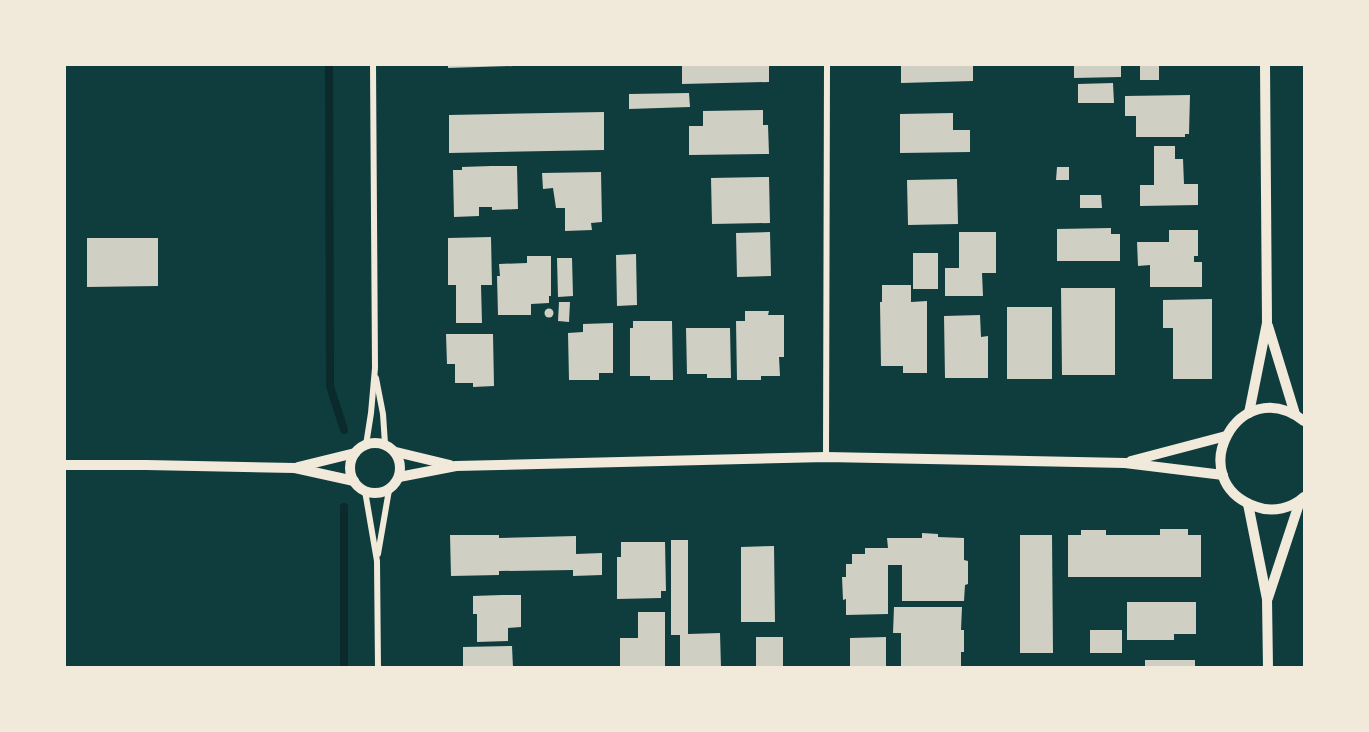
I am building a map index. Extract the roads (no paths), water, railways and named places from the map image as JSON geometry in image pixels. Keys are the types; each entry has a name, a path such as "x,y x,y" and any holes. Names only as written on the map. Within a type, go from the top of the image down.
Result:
{"street":[{"path":"366,444 375,369 373,64"},
{"path":"826,457 827,64"},
{"path":"1249,413 1267,323 1265,64"},
{"path":"1267,323 1300,417"},
{"path":"375,369 383,414 385,444"},
{"path":"1300,417 1272,408 1249,413 1232,426 1226,436 1221,455 1223,475 1232,492 1248,504 1261,509 1274,510 1288,507 1302,499"},
{"path":"1125,463 1226,436"},
{"path":"295,468 355,453 366,444 379,442 396,452 456,466"},
{"path":"377,561 389,490 399,477 401,469 396,452"},
{"path":"354,481 350,467 355,453"},
{"path":"399,477 456,466 826,457 1125,463 1223,475"},
{"path":"64,465 295,468 354,481 365,491 381,493 389,490"},
{"path":"365,491 377,561 378,668"},
{"path":"1267,598 1302,499"},
{"path":"1248,504 1267,598 1268,668"}],"waterway":[{"path":"329,64 330,386 344,430"},
{"path":"344,507 344,668"}]}
